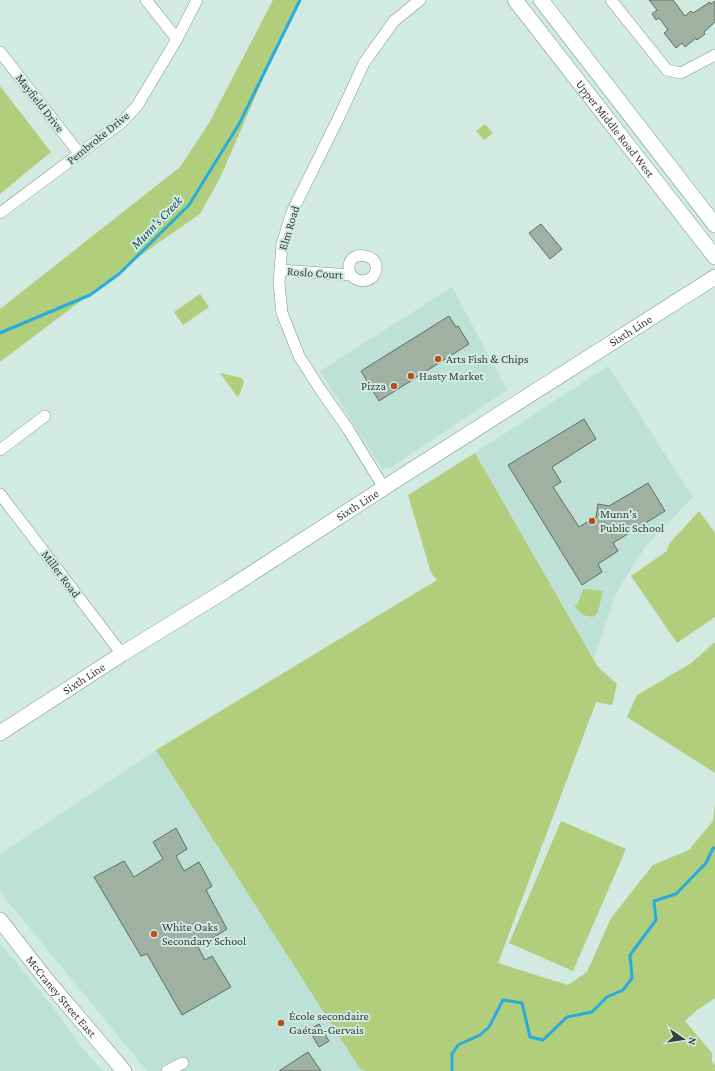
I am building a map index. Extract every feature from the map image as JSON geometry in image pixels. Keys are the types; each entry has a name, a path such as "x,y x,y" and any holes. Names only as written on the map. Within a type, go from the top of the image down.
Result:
{"street":[{"path":"146,0 177,39"},
{"name":"Pembroke Drive","path":"0,213 122,122 137,106 177,39 197,0"},
{"name":"Elm Road","path":"384,488 348,429 299,356 282,313 279,283 282,244 292,212 364,63 394,21 420,0"},
{"name":"Upper Middle Road West","path":"515,0 715,256"},
{"name":"Upper Middle Road West","path":"541,0 715,224"},
{"path":"611,0 667,70 681,73 715,55"},
{"name":"Mayfield Drive","path":"0,52 80,153"},
{"name":"Roslo Court","path":"280,270 351,275"},
{"name":"Sixth Line","path":"0,733 715,277"},
{"path":"0,450 45,416"},
{"name":"Miller Road","path":"0,494 122,654"},
{"name":"McCraney Street East","path":"0,920 45,978 124,1071"},
{"path":"167,1071 183,1063"}],"shaded area":[{"path":"452,287 507,390 390,468 382,469 320,371"},
{"name":"Munn's Public School","path":"608,366 693,497 646,546 616,593 594,659 475,453"},
{"name":"White Oaks Secondary School","path":"156,750 360,1069 365,1071 147,1071 0,892 0,854"},
{"path":"0,943 52,1006 79,1044 103,1071 0,1071"}],"green space":[{"path":"273,0 301,0 277,47 220,178 200,214 155,245 0,362 0,309 180,167 209,123"},
{"path":"0,86 51,152 0,194"},
{"path":"485,124 493,133 484,140 476,131"},
{"path":"200,294 209,307 183,325 174,312"},
{"path":"220,373 242,378 244,382 238,398"},
{"path":"475,453 598,667 617,684 612,705 596,702 498,963 568,985 587,972 611,918 653,865 689,850 713,821 715,803 715,998 697,1010 685,1021 712,1053 712,1062 715,1065 715,1071 365,1071 360,1069 156,750 437,580 431,573 408,495"},
{"path":"699,511 715,533 715,617 677,643 631,576 667,551 669,544"},
{"path":"583,589 603,591 598,612 593,617 583,615 574,605 578,604"},
{"path":"715,642 715,773 627,717 637,695 690,664"},
{"path":"561,821 626,849 573,971 509,943"}],"building":[{"path":"649,0 673,0 685,16 691,11 693,13 710,2 711,4 715,1 715,22 704,32 705,34 697,40 696,38 685,47 682,43 676,48 664,33 668,30 659,18 656,20 652,14 657,10"},
{"path":"541,224 562,249 550,259 529,233"},
{"path":"449,316 456,327 458,326 469,344 379,401 361,371"},
{"path":"584,419 596,439 552,467 561,482 553,487 579,527 596,517 598,504 609,506 648,483 665,511 613,543 618,551 598,564 602,572 582,585 508,465"},
{"path":"176,828 187,849 176,856 184,871 199,862 212,886 206,890 227,929 198,947 205,960 212,956 231,987 182,1015 147,954 141,956 94,877 124,861 134,877 163,859 153,842"},
{"path":"319,1024 329,1041 319,1047 309,1030"},
{"path":"308,1052 321,1071 279,1071"}],"waterway":[{"name":"Munn's Creek","path":"0,333 90,295 119,274 189,205 239,124 300,0"},
{"path":"452,1071 452,1054 458,1045 480,1035 489,1027 503,1000 522,1003 530,1037 543,1040 567,1017 592,1012 607,997 623,990 632,978 630,955 656,920 654,901 676,894 706,863 713,848 715,848"}],"place":[{"name":"Arts Fish & Chips","path":"438,359"},
{"name":"Hasty Market","path":"411,376"},
{"name":"Pizza","path":"394,386"},
{"name":"Munn's Public School","path":"592,521"},
{"name":"White Oaks Secondary School","path":"154,934"},
{"name":"École secondaire Gaétan-Gervais","path":"281,1023"}]}
